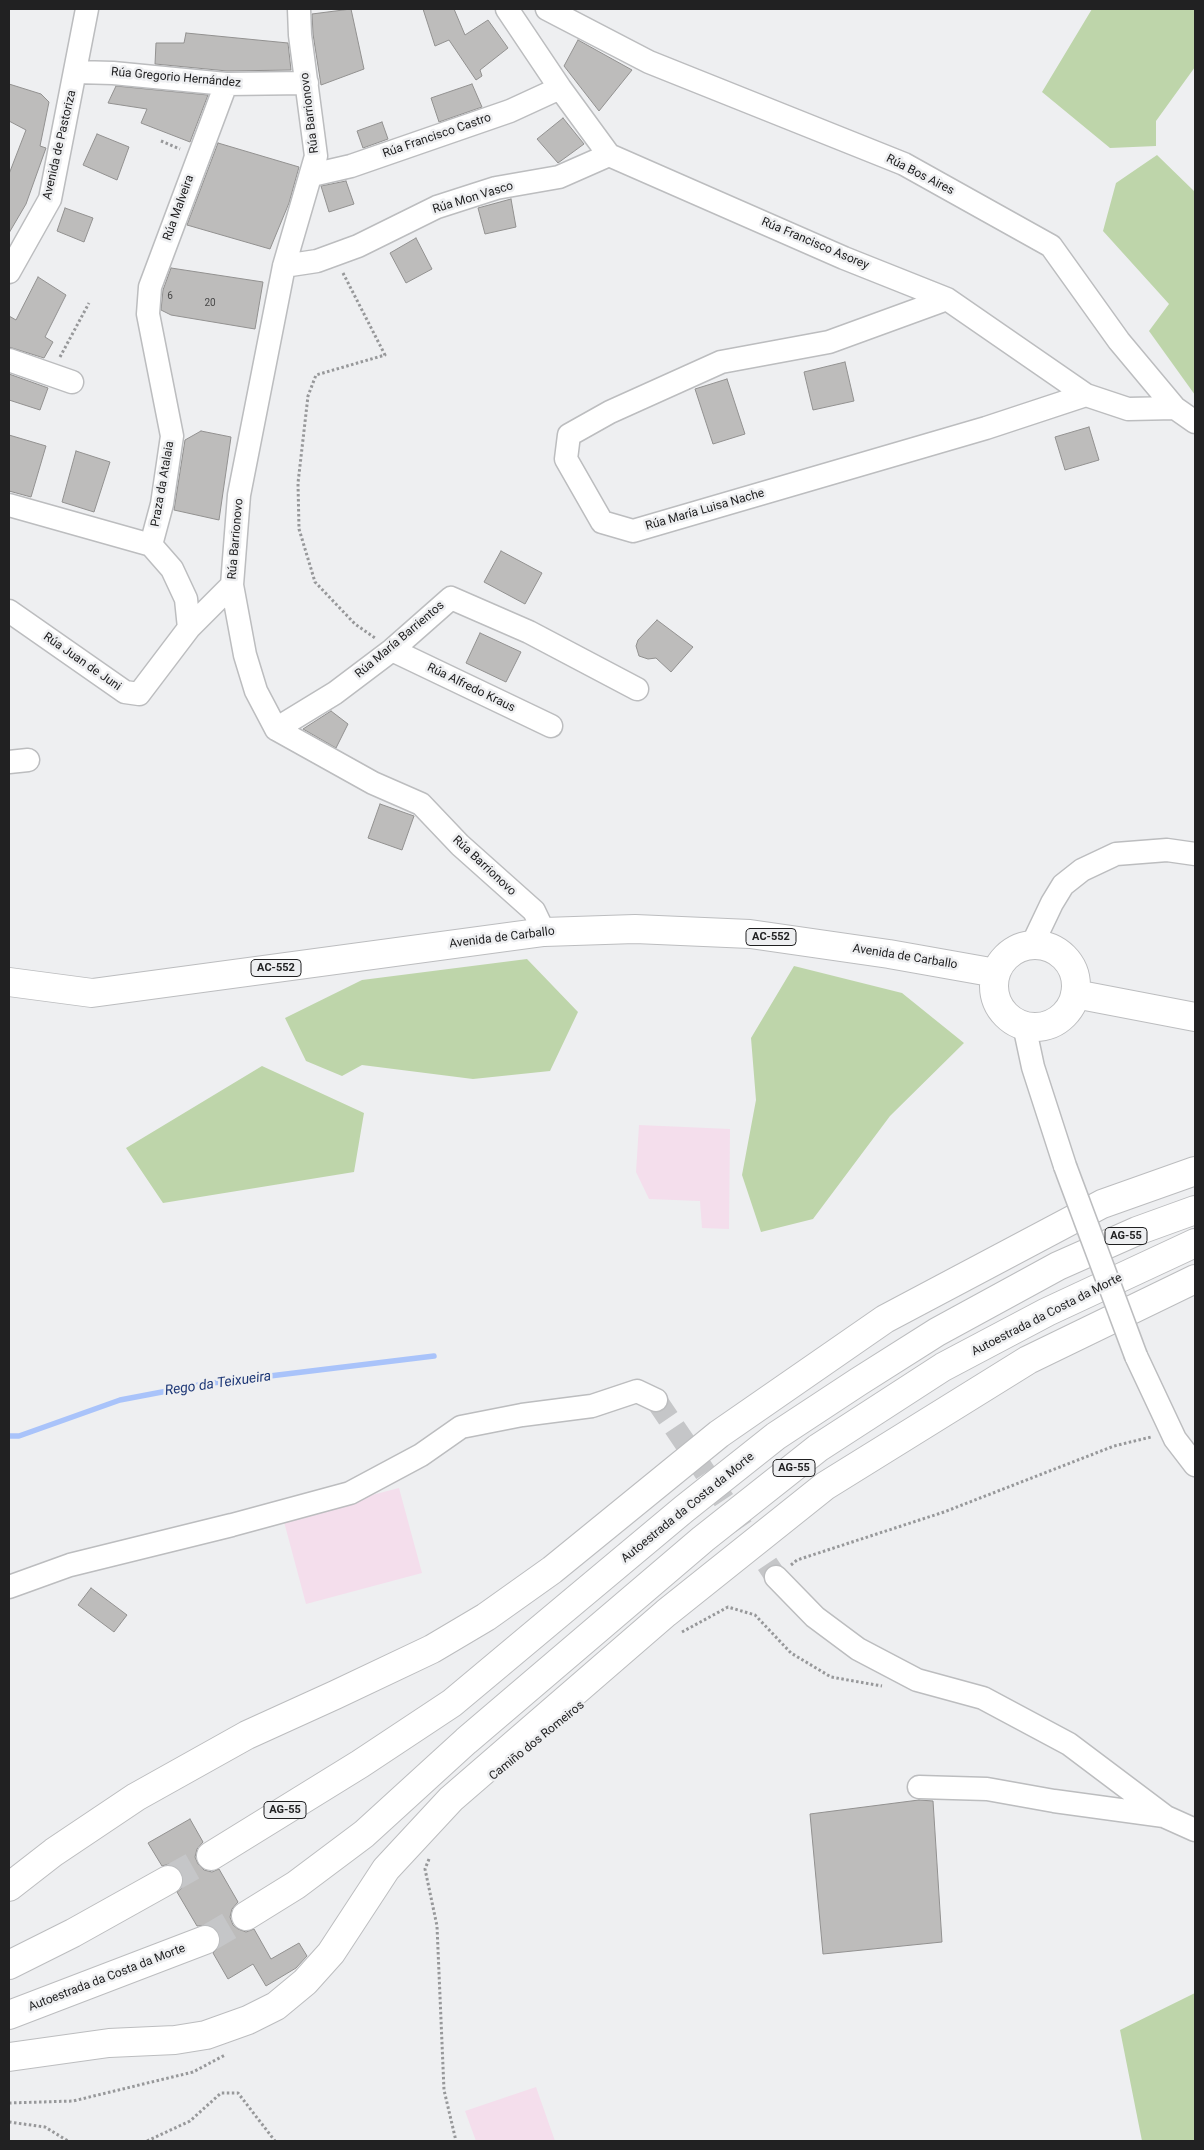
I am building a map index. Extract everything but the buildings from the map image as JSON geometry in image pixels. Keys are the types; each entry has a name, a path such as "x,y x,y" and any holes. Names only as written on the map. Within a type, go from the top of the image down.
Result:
{"main road":[{"name":"Avenida de Carballo","path":"9,982 92,993 544,932 635,929 750,934 996,972"},
{"path":"1032,945 1053,949 1062,955 1073,973 1075,994 1070,1006 1062,1016 1051,1024 1024,1025 1012,1020 996,999 994,986 996,972 1002,962 1010,953 1032,945"},
{"path":"1075,994 1195,1017"},
{"path":"9,1887 54,1852 136,1797 230,1744 432,1649 486,1617 552,1570 719,1434 885,1319 1102,1204 1195,1171"},
{"name":"Autoestrada da Costa da Morte","path":"211,1856 360,1764 452,1704 691,1503 776,1436 858,1382 936,1332 1058,1266 1137,1230 1195,1210"},
{"name":"Autoestrada da Costa da Morte","path":"246,1916 296,1885 364,1834 466,1741 703,1539 818,1448 943,1367 1047,1312 1195,1243"},
{"path":"9,2057 109,2043 174,2040 206,2035 248,2020 276,2006 305,1982 331,1953 386,1869 452,1800 666,1613 818,1492 1028,1360 1195,1279"},
{"path":"9,1965 73,1933 168,1880"},
{"name":"Autoestrada da Costa da Morte","path":"9,2016 205,1940"}],"street":[{"name":"Avenida de Pastoriza","path":"9,272 50,199 87,9"},
{"name":"Rúa Barrionovo","path":"299,9 316,156 284,266 239,495 232,585 245,655 256,691 276,729 373,783 421,804 460,845 534,911 544,932"},
{"path":"507,9 560,88 609,155"},
{"name":"Rúa Bos Aires","path":"547,9 649,62 904,164 1051,246 1119,341 1175,408 1195,422"},
{"name":"Rúa Gregorio Hernández","path":"76,72 113,73 226,84 307,83"},
{"name":"Rúa Malveira","path":"152,335 148,314 150,287 226,84"},
{"name":"Rúa Francisco Castro","path":"312,175 351,166 510,111 560,88"},
{"name":"Rúa Francisco Asorey","path":"609,155 844,258 947,299 1086,395 1128,408 1175,408"},
{"name":"Rúa Mon Vasco","path":"284,266 317,261 358,246 437,207 496,188 559,177 609,155"},
{"name":"Rúa María Luisa Nache","path":"947,299 828,342 721,362 610,412 569,435 566,459 602,522 634,531 986,428 1086,395"},
{"name":"Praza da Atalaia","path":"151,545 162,504 172,436 152,335"},
{"path":"9,360 72,382"},
{"path":"9,505 151,545 172,569 186,599 189,628"},
{"name":"Rúa Juan de Juni","path":"9,611 126,692 139,694 189,628 232,585"},
{"name":"Rúa María Barrientos","path":"276,729 335,693 392,650 451,598 529,632 637,689"},
{"name":"Rúa Alfredo Kraus","path":"392,650 551,726"},
{"path":"1032,945 1052,903 1060,891 1082,870 1116,854 1167,850 1195,854"},
{"path":"1024,1025 1034,1067 1065,1166 1136,1356 1172,1433 1195,1465"},
{"path":"9,1587 70,1565 232,1525 350,1493 421,1455 461,1427 592,1406 637,1391 656,1400"},
{"path":"776,1577 815,1617 858,1649 917,1680 982,1698 1069,1744 1166,1817 1195,1830"},
{"path":"919,1787 986,1789 1166,1817"}],"path":[{"path":"160,141 183,150"},
{"path":"333,255 385,355 316,375 308,396 298,483 299,529 315,582 355,624 392,650"},
{"path":"56,364 89,303"},
{"path":"776,1577 797,1560 944,1512 1114,1446 1172,1433"},
{"path":"678,1634 728,1607 755,1615 791,1653 831,1677 878,1687 917,1680"},
{"path":"431,1854 425,1869 437,1926 444,2090 456,2141"},
{"path":"148,2141 190,2121 221,2093 238,2093 275,2141"},
{"path":"9,2122 46,2127 68,2141"}],"shaded area":[{"path":"639,1125 730,1129 729,1229 702,1228 700,1201 649,1199 636,1172"},
{"path":"399,1488 422,1573 306,1604 283,1518"},
{"path":"536,2087 555,2141 476,2141 465,2111"}],"green space":[{"path":"1092,9 1195,9 1195,67 1156,121 1156,146 1110,148 1042,92"},
{"path":"1157,155 1195,192 1195,395 1149,331 1169,304 1103,231 1116,183"},
{"path":"527,959 578,1012 550,1071 473,1079 362,1065 342,1076 306,1061 285,1018 362,980"},
{"path":"794,966 902,993 964,1043 890,1116 813,1219 761,1232 742,1175 756,1100 751,1038"},
{"path":"262,1066 364,1113 354,1172 163,1203 126,1148"},
{"path":"1195,1993 1195,2141 1142,2141 1120,2030"}],"waterway":[{"name":"Rego da Teixueira","path":"9,1436 19,1436 120,1400 204,1384 434,1356"}],"tunnel":[{"path":"656,1400 776,1577"},
{"path":"168,1880 211,1856"},
{"path":"205,1940 246,1916"}]}
